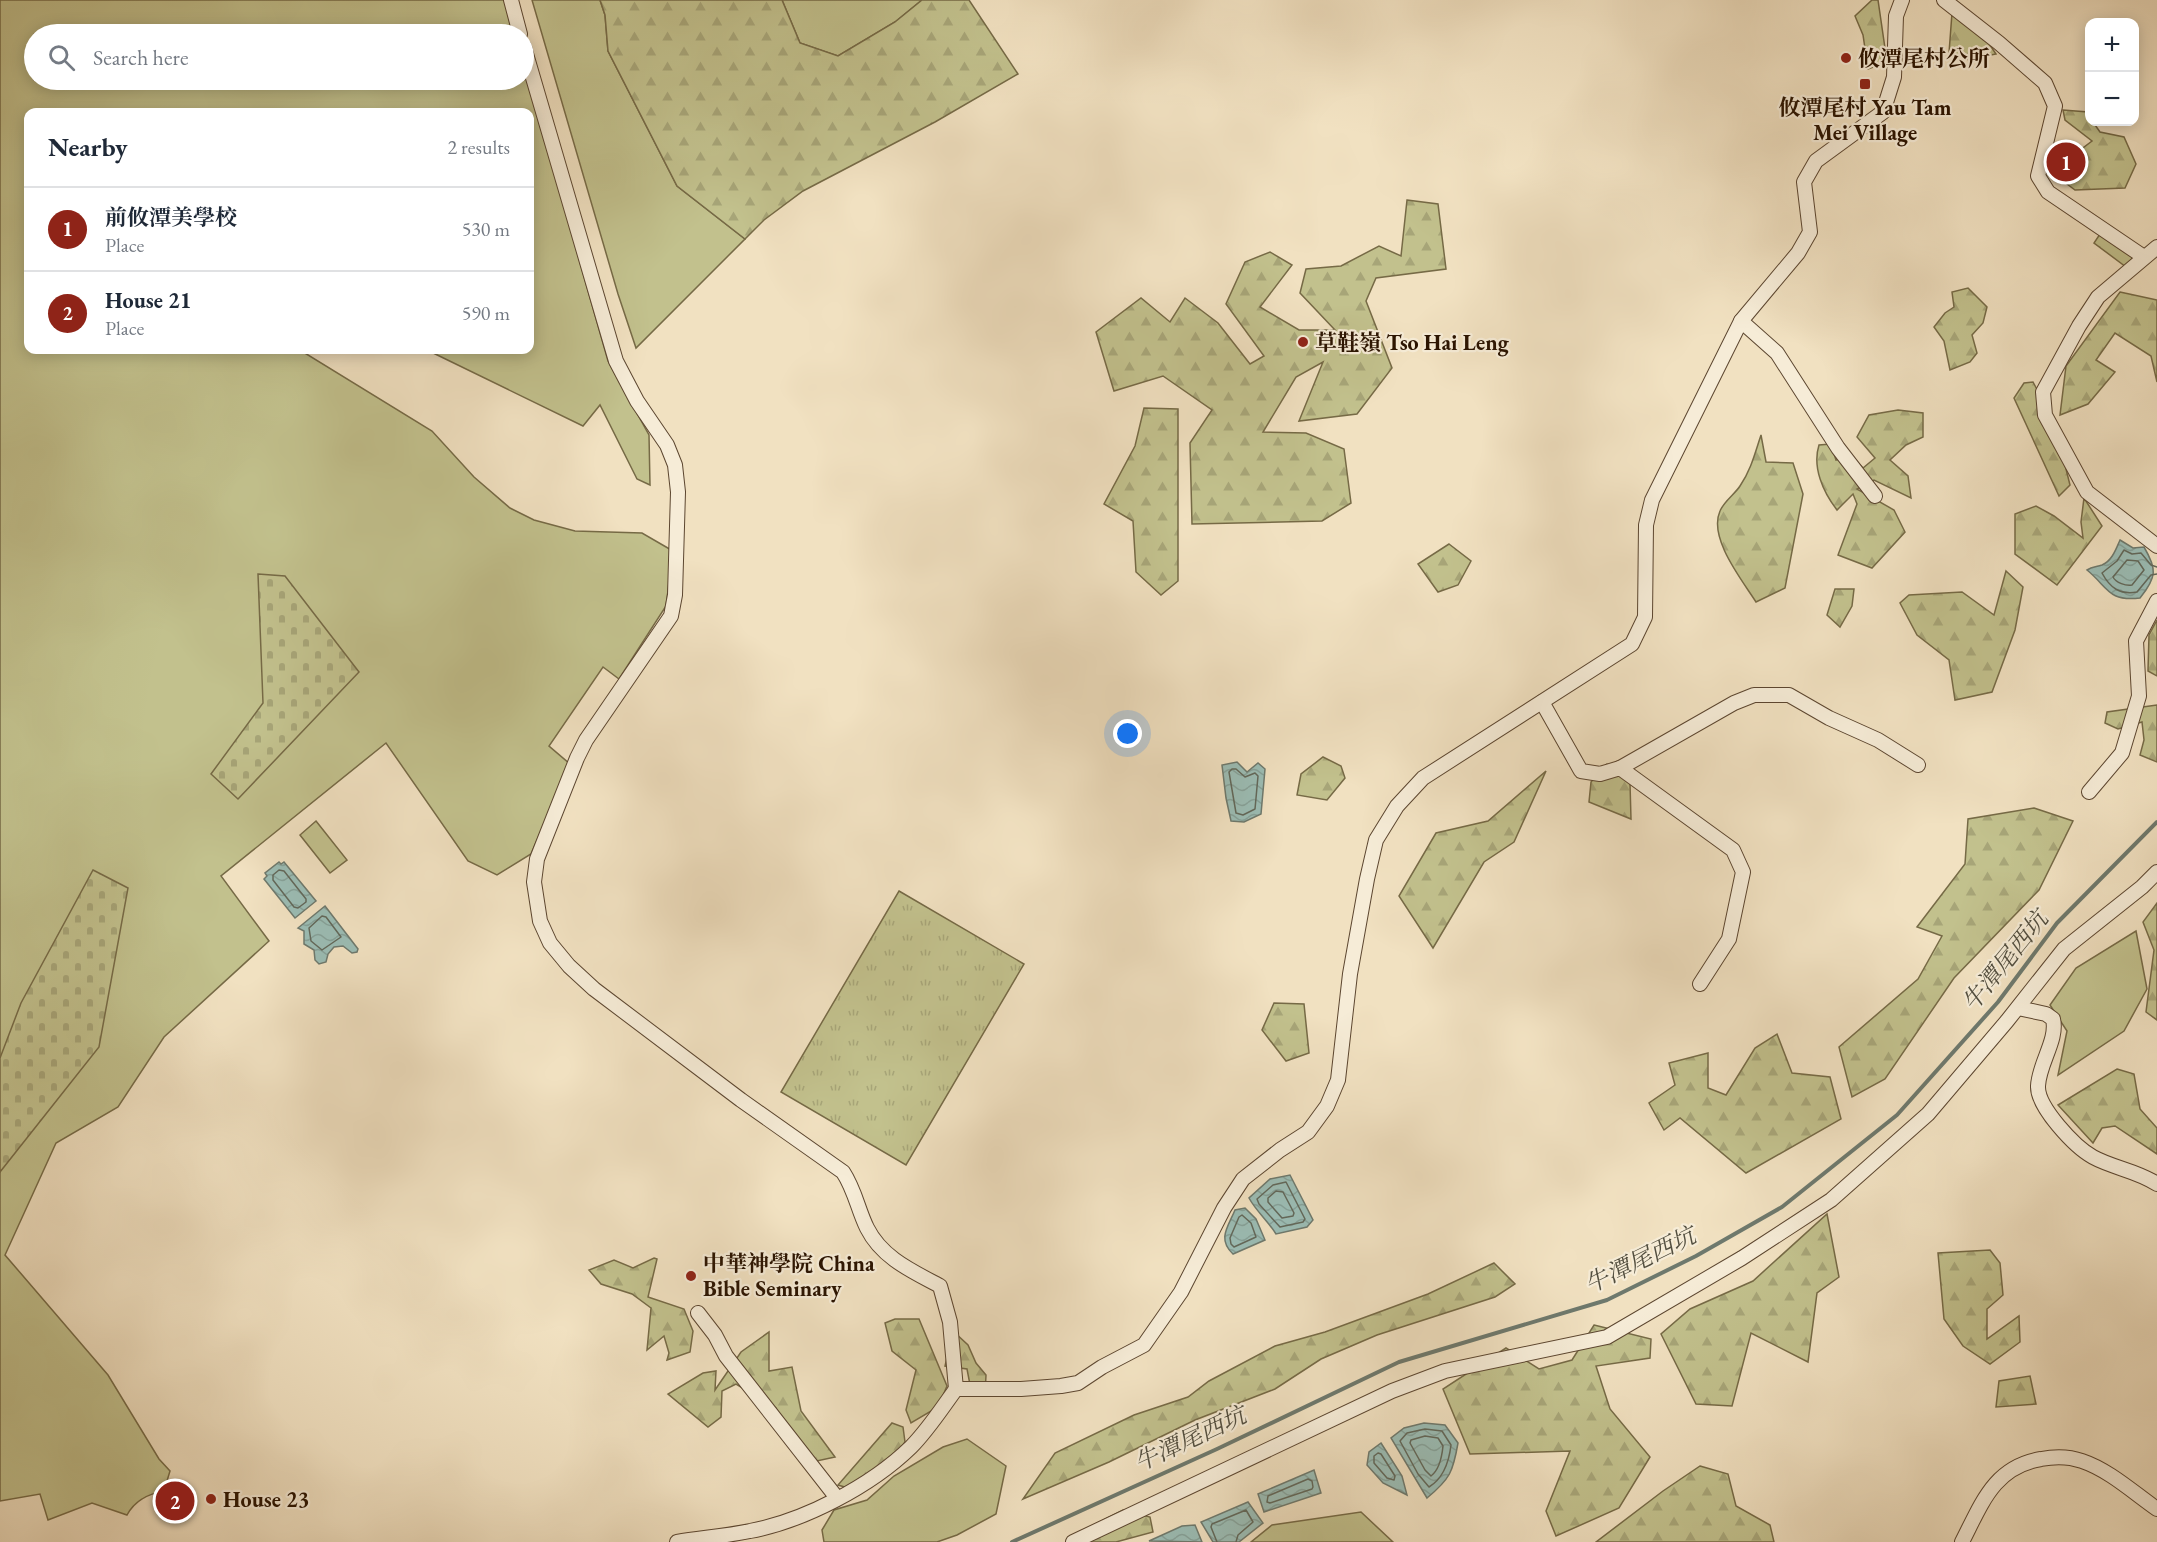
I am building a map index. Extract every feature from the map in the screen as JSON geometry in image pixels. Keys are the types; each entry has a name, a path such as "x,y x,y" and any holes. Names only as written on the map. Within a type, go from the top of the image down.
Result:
{"street":[{"path":"511,0 517,24"},
{"path":"956,1389 1021,1389 1078,1383 1102,1367 1144,1345 1181,1292 1224,1208 1243,1179 1280,1150 1308,1132 1327,1106 1338,1080 1350,974 1376,840 1397,806 1423,778 1632,644 1645,617 1646,525 1652,500 1741,321 1798,253 1810,232 1804,182 1816,161 1883,112 1894,77 1896,16 1902,0"},
{"path":"1944,0 2045,83 2055,106 2038,176 2048,192 2144,257"},
{"path":"534,81 616,361 637,401 667,445 675,465 678,492 675,595 671,616 586,740 577,758 537,859 534,882 540,921 550,943 569,966 594,989 741,1100 843,1172 852,1185 868,1229 877,1243 890,1257 907,1269 940,1286 950,1322 956,1389 910,1448 863,1485 794,1519 762,1528 677,1542"},
{"path":"2157,247 2098,297 2079,326 2043,392 2042,402 2044,415 2087,492 2157,546"},
{"path":"1741,321 1777,353 1838,448 1875,496"},
{"path":"2089,792 2122,753 2139,696 2136,641 2157,602"},
{"path":"1542,702 1581,771 1600,774 1620,768 1734,703 1754,695 1789,695 1829,718 1878,740 1918,765"},
{"path":"1620,768 1733,850 1743,873 1729,939 1700,984"},
{"path":"1073,1542 1392,1391 1445,1371 1607,1337 1742,1258 1831,1200 1928,1114 2018,1008 2064,949 2142,887 2157,872"},
{"path":"2018,1008 2046,1014 2053,1019 2055,1027 2042,1064 2038,1088 2047,1111 2067,1137 2093,1157 2148,1178 2157,1184"},
{"path":"698,1313 715,1335 726,1356 837,1498"},
{"path":"1962,1542 1982,1502 1997,1481 2014,1467 2037,1459 2060,1455 2084,1461 2157,1509"}],"green space":[{"path":"0,0 507,0 513,24 24,24 24,90 531,90 608,361 649,435 650,485 637,479 600,405 583,426 435,354 534,354 534,108 24,108 24,354 307,354 432,431 474,477 510,508 534,520 575,531 642,533 673,551 666,606 619,679 603,667 549,746 570,764 531,854 497,875 468,861 386,743 221,876 269,941 164,1037 118,1107 56,1143 5,1255 108,1375 159,1459 170,1471 164,1491 142,1498 127,1515 92,1503 48,1520 40,1494 0,1501"},
{"path":"532,0 600,0 605,15 608,51 677,186 745,239 636,348 618,294"},
{"path":"600,0 782,0 800,43 838,56 895,22 922,0 969,0 1018,74 935,122 803,191 764,220 745,239 677,186 608,51 605,15"},
{"path":"782,0 922,0 895,22 838,56 800,43"},
{"path":"1872,0 1878,0 1887,62 1868,69 1863,35 1855,16"},
{"path":"1967,11 1996,54 1965,60 1949,53 1952,13"},
{"path":"2063,110 2085,112 2085,126 2096,126 2100,132 2124,137 2136,164 2125,188 2075,190 2063,181 2071,157 2092,141 2065,120"},
{"path":"1407,200 1438,204 1446,269 1376,278 1366,301 1392,368 1357,414 1299,421 1323,362 1296,377 1263,432 1306,433 1344,449 1351,503 1322,521 1192,524 1190,443 1212,410 1163,376 1114,391 1096,332 1141,298 1170,322 1185,298 1218,323 1250,364 1264,356 1226,304 1245,262 1270,252 1292,265 1260,307 1299,330 1335,330 1300,293 1306,269 1341,266 1379,246 1401,256"},
{"path":"2100,234 2134,256 2126,267 2094,243"},
{"path":"1968,288 1987,307 1983,323 1972,335 1977,353 1970,362 1950,370 1944,341 1934,327 1945,313 1954,307 1952,292"},
{"path":"2120,292 2157,300 2157,382 2151,356 2115,333 2096,360 2115,372 2088,404 2060,415 2066,366"},
{"path":"2033,382 2054,421 2070,485 2059,496 2014,398 2024,383"},
{"path":"1144,408 1178,409 1178,581 1161,595 1136,572 1133,521 1104,504 1135,446"},
{"path":"1898,410 1923,413 1923,437 1906,445 1890,460 1908,476 1911,498 1874,480 1857,489 1894,510 1905,532 1872,568 1838,555 1857,504 1853,494 1837,510 1820,479 1817,453 1819,445 1831,444 1836,460 1852,456 1863,468 1875,458 1857,437 1869,415"},
{"path":"1761,435 1766,462 1793,463 1803,494 1785,588 1756,602 1735,571 1722,546 1718,522 1722,507 1738,489 1747,474"},
{"path":"2084,498 2102,526 2057,585 2015,554 2015,514 2036,506 2054,516 2083,538 2081,522"},
{"path":"1449,544 1471,561 1458,585 1438,592 1418,564"},
{"path":"2006,571 2023,587 2015,630 1992,692 1955,700 1949,660 1917,635 1900,603 1909,595 1962,592 1994,615"},
{"path":"258,574 285,576 359,672 238,799 211,774 263,703"},
{"path":"1835,589 1854,589 1852,606 1840,627 1827,615"},
{"path":"2157,620 2157,676 2148,671 2149,635"},
{"path":"2157,705 2157,762 2140,755 2144,740 2142,722 2118,729 2105,723 2107,712"},
{"path":"1323,757 1341,766 1345,778 1327,800 1297,795 1301,774"},
{"path":"1607,764 1630,783 1631,819 1589,802 1591,782"},
{"path":"1546,771 1514,842 1484,862 1433,948 1399,896 1436,833 1488,821"},
{"path":"2034,808 2073,821 2039,890 1954,978 1885,1079 1852,1097 1839,1047 1918,979 1942,936 1917,927 1965,864 1968,819"},
{"path":"316,821 347,860 330,873 300,835"},
{"path":"93,870 128,888 99,1047 0,1172 0,1058 21,1003"},
{"path":"899,891 1024,964 906,1165 781,1092"},
{"path":"2157,903 2157,1020 2146,1012 2154,950 2143,922"},
{"path":"2136,931 2147,989 2124,1031 2058,1075 2067,1031 2050,1005 2076,968"},
{"path":"1274,1003 1304,1004 1309,1053 1286,1061 1262,1030"},
{"path":"1777,1034 1792,1073 1830,1077 1841,1119 1746,1173 1680,1118 1664,1130 1649,1103 1675,1085 1669,1063 1708,1053 1708,1088 1726,1095 1755,1048"},
{"path":"2117,1069 2134,1074 2140,1109 2157,1128 2157,1154 2115,1126 2102,1128 2093,1143 2058,1105"},
{"path":"1827,1214 1839,1277 1817,1293 1808,1362 1751,1333 1732,1406 1696,1404 1661,1334 1690,1309 1753,1281"},
{"path":"1990,1250 2000,1263 2003,1295 1987,1309 1987,1339 2019,1316 2020,1342 1990,1364 1963,1346 1944,1319 1938,1253"},
{"path":"654,1258 657,1259 648,1297 684,1309 693,1331 690,1352 667,1360 669,1353 664,1336 647,1350 651,1308 632,1294 601,1284 589,1270 614,1260 633,1268"},
{"path":"1494,1263 1515,1284 1495,1297 1377,1335 1321,1359 1275,1389 1195,1420 1109,1462 1023,1499 1055,1453 1134,1415 1188,1397 1209,1381 1275,1346 1325,1332 1428,1294"},
{"path":"895,1319 919,1319 947,1386 938,1407 911,1423 906,1410 916,1370 892,1351 885,1323"},
{"path":"1594,1325 1651,1339 1650,1358 1596,1366 1610,1409 1650,1457 1619,1508 1556,1536 1546,1511 1570,1451 1470,1454 1443,1389 1506,1348 1539,1369 1572,1360"},
{"path":"953,1331 968,1345 976,1363 986,1375 985,1395 972,1395 967,1369 945,1366"},
{"path":"769,1332 769,1371 792,1367 801,1411 835,1457 803,1464 776,1408 736,1384 722,1391 721,1417 708,1427 668,1394 703,1373 716,1371 715,1390 741,1352"},
{"path":"2030,1376 2036,1404 1996,1407 1999,1381"},
{"path":"892,1423 903,1427 905,1442 878,1482 848,1488 838,1485"},
{"path":"967,1439 1006,1466 996,1514 957,1535 937,1542 824,1542 822,1530 834,1510 867,1500 894,1476 943,1447"},
{"path":"1700,1466 1728,1474 1736,1506 1770,1525 1774,1542 1596,1542 1663,1491"},
{"path":"1123,1510 1150,1517 1153,1532 1116,1542 1070,1542 1079,1532"},
{"path":"1361,1512 1393,1542 1251,1542 1272,1525"}],"water":[{"path":"2120,540 2133,548 2144,547 2151,561 2152,578 2140,598 2121,598 2109,592 2087,570 2108,561"},
{"path":"1237,762 1247,772 1258,763 1265,769 1261,814 1244,822 1231,821 1222,765"},
{"path":"279,862 281,864 284,862 316,901 295,918 264,879 267,876 265,873"},
{"path":"325,906 358,949 357,952 352,953 343,946 334,947 328,954 326,962 319,964 315,960 314,950 304,944 304,931 298,928"},
{"path":"1290,1175 1313,1220 1307,1227 1276,1234 1249,1198 1270,1179"},
{"path":"1245,1208 1256,1219 1265,1240 1233,1254 1226,1243 1225,1233 1235,1210"},
{"path":"1424,1423 1445,1425 1458,1443 1446,1480 1427,1498 1391,1438 1404,1428"},
{"path":"1381,1443 1402,1476 1407,1495 1383,1483 1367,1465 1369,1452"},
{"path":"1314,1470 1321,1493 1264,1512 1258,1494"},
{"path":"1248,1502 1263,1523 1239,1542 1213,1542 1201,1522"},
{"path":"1195,1525 1202,1542 1149,1541 1182,1526"}],"waterway":[{"name":"牛潭尾西坑","path":"1012,1542 1217,1449 1399,1362 1607,1300 1696,1256 1782,1207 1897,1115 1998,1002 2057,923 2157,822"}],"place":[{"name":"攸潭尾村公所","path":"1846,58"},
{"name":"攸潭尾村 Yau Tam Mei Village","path":"1865,84"},
{"name":"前攸潭美學校","path":"2066,162"},
{"name":"草鞋嶺 Tso Hai Leng","path":"1303,342"},
{"name":"中華神學院 China Bible Seminary","path":"691,1276"},
{"name":"House 23","path":"211,1499"},
{"name":"House 21","path":"175,1501"}]}
